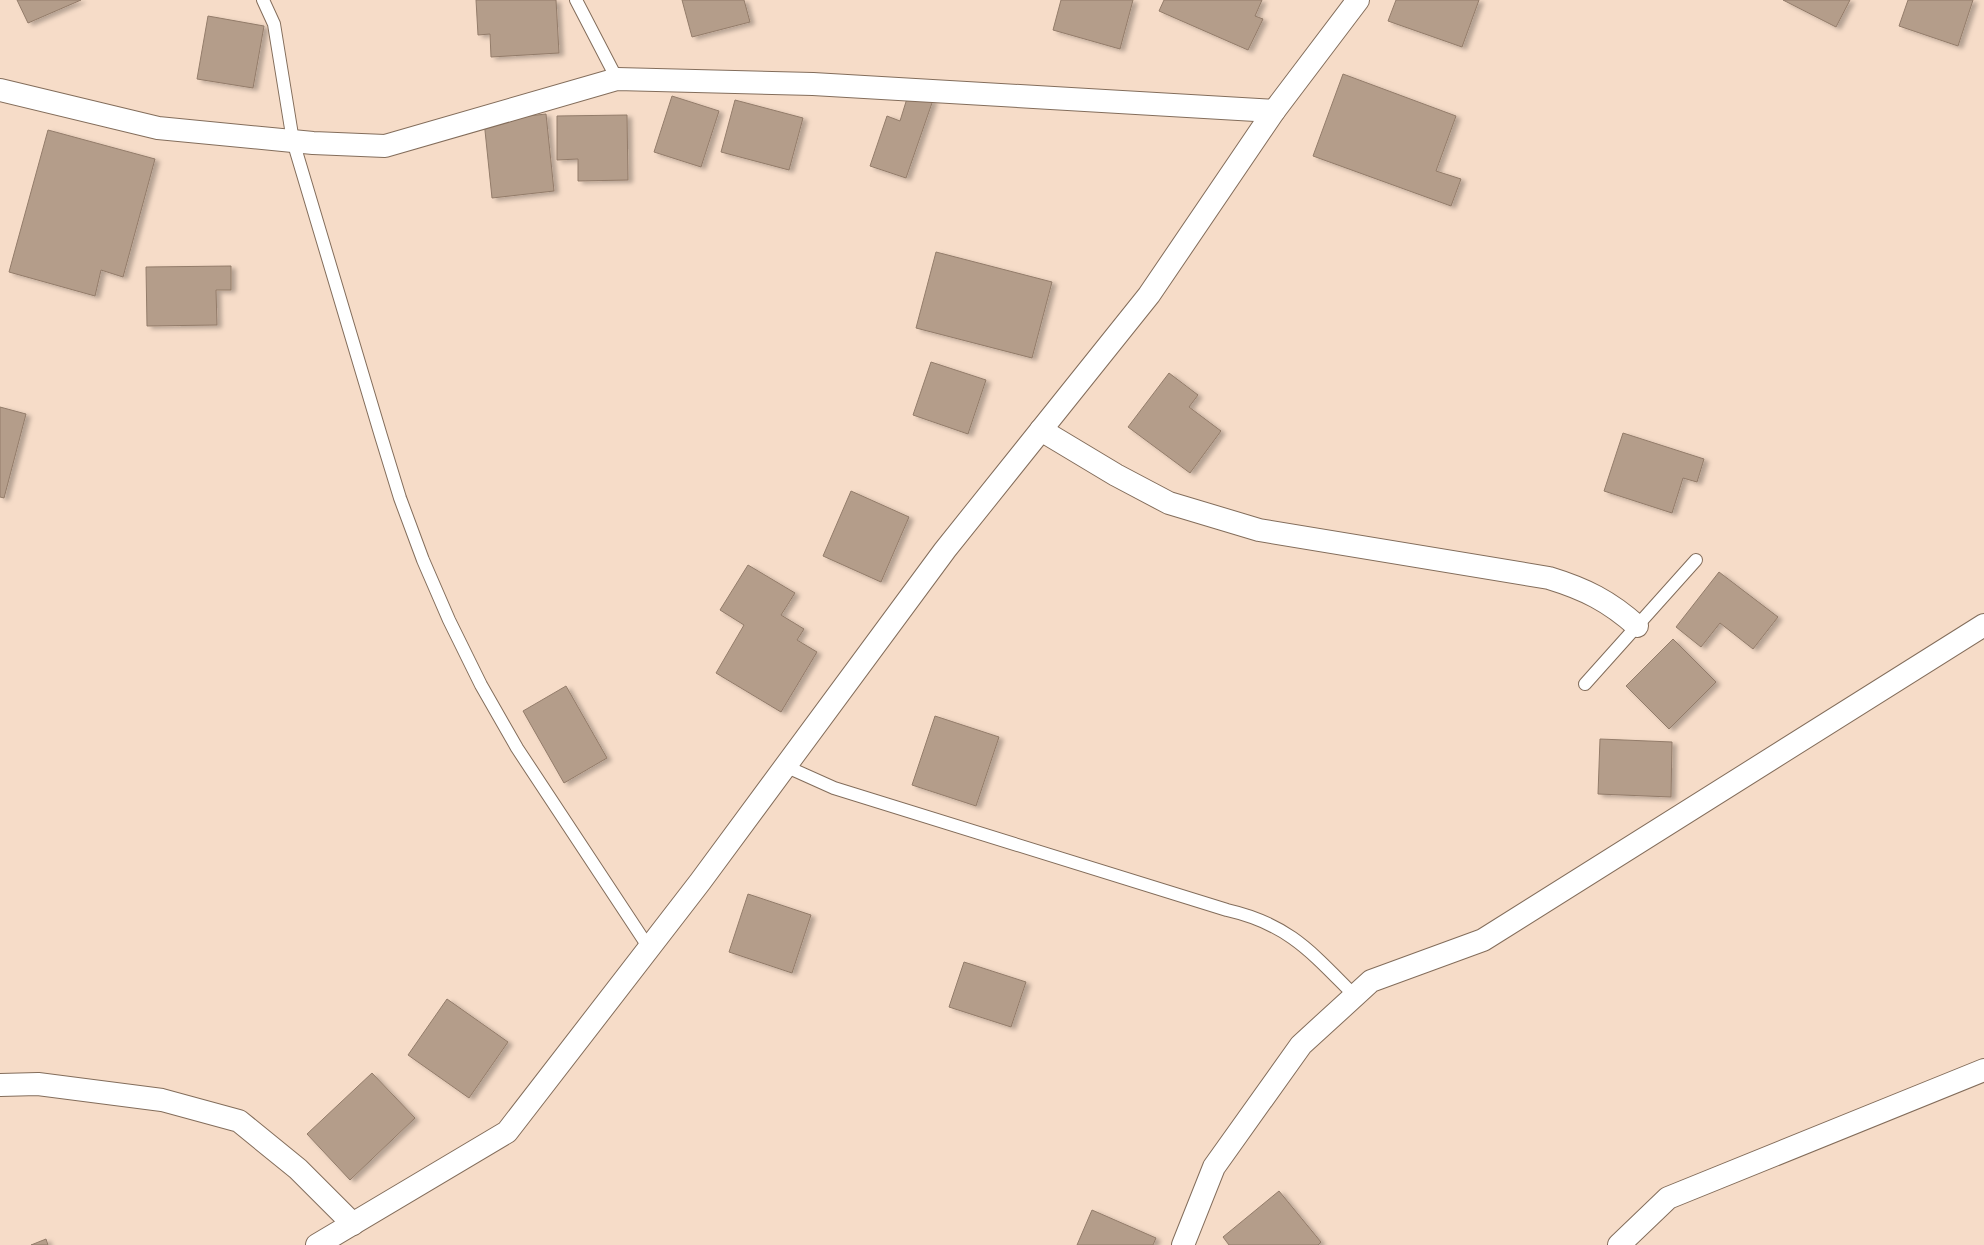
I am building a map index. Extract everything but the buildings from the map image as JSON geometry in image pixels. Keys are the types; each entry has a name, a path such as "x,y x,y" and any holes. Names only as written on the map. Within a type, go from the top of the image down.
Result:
{"street":[{"path":"317,1245 507,1132 649,948 945,550 1149,295 1274,110 1358,0"},
{"path":"0,90 158,128 293,141 385,146 617,79 813,84 1274,110"},
{"path":"1041,430 1116,475 1169,503 1259,530 1549,578 1573,585 1597,596 1618,610 1637,626"},
{"path":"1183,1245 1214,1167 1301,1046 1371,981 1483,940 1984,625"},
{"path":"1619,1245 1668,1198 1984,1070"},
{"path":"0,1085 38,1084 162,1100 239,1121 298,1169 353,1224"}],"lane":[{"path":"263,0 274,24 293,141 400,498 423,560 449,620 481,685 517,748 649,948"},
{"path":"576,0 617,79"},
{"path":"1585,684 1696,560"},
{"path":"785,766 834,788 1226,910 1249,915 1270,924 1304,945 1355,996"}]}
